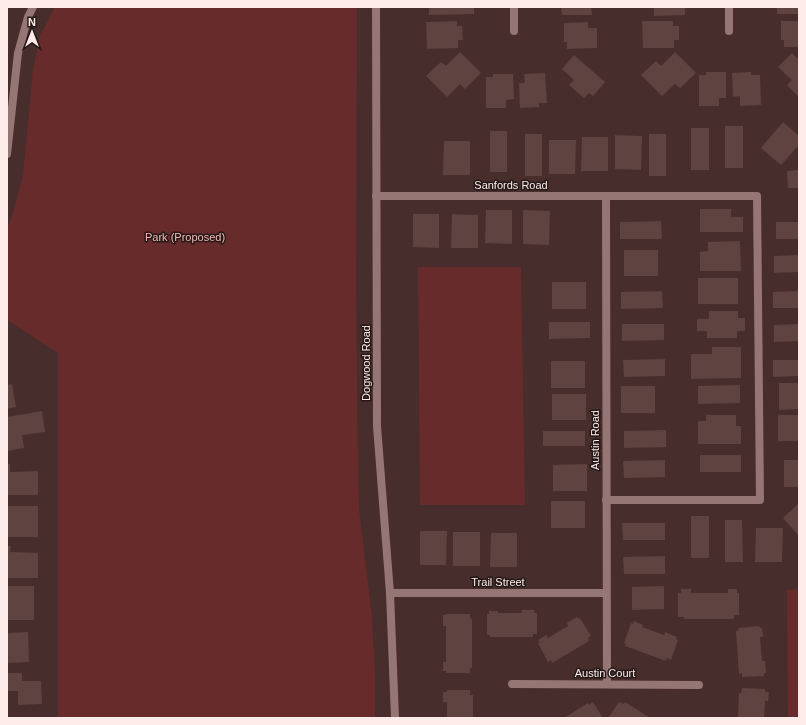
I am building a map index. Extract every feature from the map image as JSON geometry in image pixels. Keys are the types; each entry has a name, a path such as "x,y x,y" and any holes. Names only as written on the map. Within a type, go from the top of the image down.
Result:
{"street":[{"path":"7,154 18,53 28,17 33,7"},
{"name":"Dogwood Road","path":"376,7 377,426 390,593 395,718"},
{"path":"514,7 514,31"},
{"path":"730,7 730,31"},
{"name":"Sanfords Road","path":"376,196 757,196 760,500 606,500"},
{"name":"Austin Road","path":"606,196 607,684"},
{"name":"Trail Street","path":"390,593 606,593"},
{"name":"Austin Court","path":"512,684 699,685"}],"green space":[{"name":"Park (Proposed)","path":"55,7 357,7 356,285 359,509 372,617 375,672 375,718 58,718 58,353 7,320 7,229 13,213 23,175 33,69 40,36"},
{"path":"418,267 521,267 525,505 420,505"},
{"path":"799,589 799,718 788,718 787,590"}],"building":[{"path":"429,7 474,7 474,14 429,15"},
{"path":"561,7 591,7 592,15 562,15"},
{"path":"654,7 685,7 685,15 654,16"},
{"path":"777,7 799,7 799,14 777,14"},
{"path":"457,21 457,26 462,26 463,40 458,40 458,48 427,49 426,22"},
{"path":"642,21 673,21 673,26 679,26 679,40 674,40 674,48 643,48"},
{"path":"781,21 799,21 799,47 784,47 784,40 781,40"},
{"path":"588,22 588,28 597,28 597,48 567,49 567,42 564,42 564,23"},
{"path":"460,52 481,73 465,89 460,84 447,97 426,76 441,62 446,66"},
{"path":"675,52 696,73 680,88 675,84 662,96 641,75 656,61 661,66"},
{"path":"792,53 799,60 799,97 787,85 792,80 778,67"},
{"path":"574,55 605,82 593,96 589,93 584,98 569,85 574,80 562,69"},
{"path":"706,72 726,72 726,98 719,98 719,106 699,106 699,75 706,75"},
{"path":"751,72 751,75 760,75 761,105 740,106 740,96 733,97 732,73"},
{"path":"545,73 547,103 539,103 539,107 520,108 519,83 525,83 524,74"},
{"path":"493,74 513,74 514,99 506,100 506,108 486,108 486,77 493,77"},
{"path":"783,122 799,136 799,145 781,165 761,148"},
{"path":"725,126 743,126 743,168 725,168"},
{"path":"691,128 709,128 709,170 691,170"},
{"path":"490,131 507,131 507,172 490,172"},
{"path":"525,134 542,134 542,176 525,176"},
{"path":"649,134 666,134 666,176 649,176"},
{"path":"615,135 642,136 641,170 615,169"},
{"path":"582,137 608,137 608,171 581,171"},
{"path":"549,140 576,140 575,174 549,174"},
{"path":"444,141 470,141 470,175 443,175"},
{"path":"799,170 799,188 788,188 787,171"},
{"path":"700,209 731,209 731,217 743,217 743,232 700,232"},
{"path":"486,210 512,210 512,244 485,243"},
{"path":"523,210 550,211 549,245 523,244"},
{"path":"413,214 439,214 439,248 413,247"},
{"path":"452,214 478,215 478,248 451,248"},
{"path":"661,221 662,239 620,239 620,222"},
{"path":"776,222 799,222 799,239 776,239"},
{"path":"740,241 741,271 700,271 700,252 708,251 708,242"},
{"path":"624,250 658,250 658,276 624,276"},
{"path":"799,255 799,272 774,273 774,256"},
{"path":"698,278 738,278 738,304 698,304"},
{"path":"552,282 586,282 586,309 552,309"},
{"path":"662,291 663,308 621,309 621,292"},
{"path":"799,291 799,308 773,308 773,292"},
{"path":"709,311 738,311 738,318 745,318 745,331 737,331 737,338 707,338 707,331 697,331 697,319 709,319"},
{"path":"549,322 590,322 590,338 549,339"},
{"path":"622,324 664,324 664,340 622,341"},
{"path":"799,324 799,341 774,342 774,325"},
{"path":"712,347 741,347 741,378 691,379 691,354 712,354"},
{"path":"665,359 665,376 624,377 623,360"},
{"path":"773,360 799,360 799,376 773,377"},
{"path":"551,361 585,361 585,388 551,388"},
{"path":"779,383 799,383 799,409 779,410"},
{"path":"12,384 16,407 7,409 7,385"},
{"path":"740,385 740,403 698,404 698,386"},
{"path":"621,386 655,386 655,413 621,413"},
{"path":"552,394 586,394 586,420 552,420"},
{"path":"42,411 45,432 22,435 24,448 7,451 7,417"},
{"path":"706,415 736,415 736,426 741,426 741,444 698,444 698,421 706,421"},
{"path":"778,415 799,415 799,441 778,441"},
{"path":"666,430 666,447 624,448 624,431"},
{"path":"543,431 585,431 585,446 543,446"},
{"path":"700,455 741,455 741,472 700,472"},
{"path":"665,460 665,477 624,478 623,461"},
{"path":"784,460 799,460 799,487 784,487"},
{"path":"7,464 10,464 10,472 38,471 38,495 7,495"},
{"path":"587,464 587,491 553,491 553,465"},
{"path":"551,501 585,501 585,528 551,528"},
{"path":"799,503 799,536 783,518"},
{"path":"7,506 38,506 38,537 7,537"},
{"path":"691,516 709,516 709,558 691,558"},
{"path":"725,520 742,520 743,562 725,562"},
{"path":"622,523 665,523 665,540 623,540"},
{"path":"756,528 783,528 782,562 755,562"},
{"path":"420,531 447,531 446,565 420,565"},
{"path":"453,532 480,532 480,566 453,566"},
{"path":"491,533 517,533 517,567 490,567"},
{"path":"7,546 11,546 10,552 38,553 38,578 7,578"},
{"path":"665,556 665,574 624,574 623,557"},
{"path":"7,586 34,586 34,620 7,620"},
{"path":"664,586 664,609 632,610 632,587"},
{"path":"681,589 691,589 691,593 728,593 728,589 737,589 737,593 739,593 739,615 734,615 734,619 684,619 684,617 678,617 678,593 681,593"},
{"path":"522,610 534,610 534,613 537,613 537,634 533,634 533,637 490,637 490,635 487,635 487,614 489,614 489,611 498,611 498,613 522,613"},
{"path":"470,614 470,618 472,619 472,668 470,668 470,673 446,673 446,671 443,671 443,662 446,662 446,626 443,626 443,615"},
{"path":"577,617 579,619 580,618 591,636 588,638 589,641 552,663 551,660 548,662 538,643 540,642 538,640 546,635 548,638 568,626 567,623"},
{"path":"634,621 643,625 642,627 664,635 665,632 677,637 676,639 678,640 671,660 667,658 666,661 625,646 626,644 624,643 631,623 633,624"},
{"path":"759,626 762,628 763,637 760,637 762,661 765,661 766,673 764,673 764,676 742,677 742,673 739,674 736,631 739,630 738,628"},
{"path":"28,632 29,662 7,663 7,633"},
{"path":"7,673 22,673 22,681 41,681 42,704 18,705 18,691 7,691"},
{"path":"742,688 765,689 765,692 769,692 768,701 765,701 764,718 738,718 739,693 741,693"},
{"path":"447,690 470,690 470,695 473,695 473,718 447,718 447,702 443,702 443,692 447,692"},
{"path":"593,702 603,718 564,718 588,703 589,705"},
{"path":"619,702 624,704 625,702 650,718 608,718"}]}
